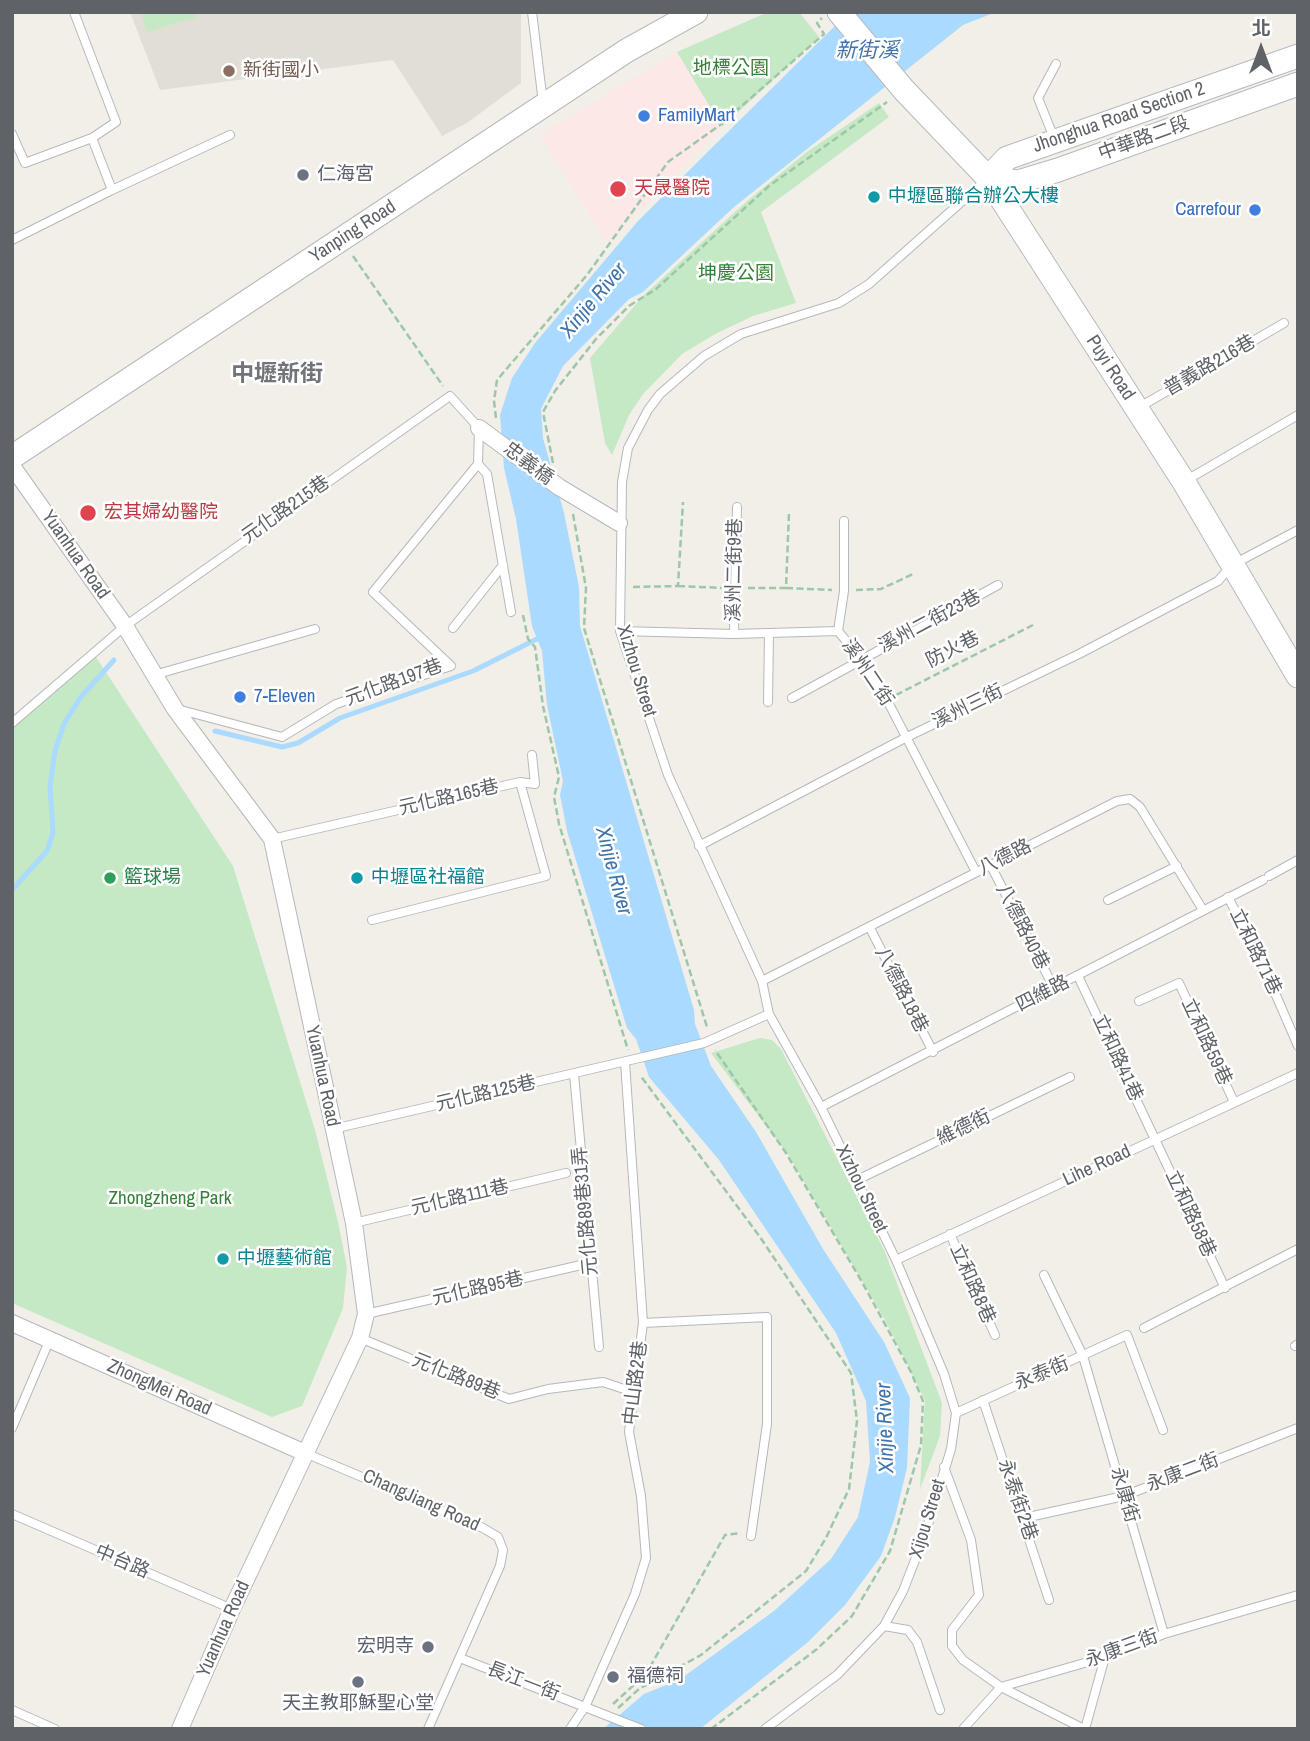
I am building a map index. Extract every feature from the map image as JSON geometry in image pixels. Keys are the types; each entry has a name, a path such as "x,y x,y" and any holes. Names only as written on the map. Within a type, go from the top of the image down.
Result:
{"street":[{"name":"Yanping Road","path":"12,457 626,51 696,12"},
{"name":"Puyi Road","path":"836,13 988,178 1184,482 1298,676"},
{"name":"Jhonghua Road Section 2","path":"988,178 1007,158 1298,56"},
{"name":"中華路二段","path":"988,178 1018,182 1058,170 1298,84"},
{"name":"忠義橋","path":"478,428 559,487 619,523"},
{"name":"Yuanhua Road","path":"12,466 125,626 175,709 272,839 354,1223 366,1314 360,1338 232,1609 180,1729"},
{"name":"ZhongMei Road","path":"12,1323 306,1453"}],"lane":[{"path":"12,134 25,163 92,138 116,122 74,12"},
{"path":"532,12 543,106"},
{"path":"1055,141 1038,98 1056,64"},
{"path":"12,240 230,135"},
{"path":"92,138 111,190"},
{"name":"Xizhou Street","path":"896,1260 821,1107 769,1014 762,981 668,775 620,631 619,523 628,448 648,410 660,394 704,356 741,334 839,303 869,284 988,178"},
{"name":"普義路216巷","path":"1136,409 1283,323"},
{"path":"450,396 478,428 478,464 487,474 510,612"},
{"name":"元化路215巷","path":"12,723 125,626 450,396"},
{"path":"1184,482 1298,415"},
{"name":"元化路197巷","path":"175,709 282,737 337,704 451,666 373,592 478,464"},
{"name":"溪州二街9巷","path":"734,634 737,507"},
{"path":"838,631 844,591 844,521"},
{"name":"溪州三街","path":"699,846 905,738 1217,581 1232,565 1298,530"},
{"path":"453,628 503,565"},
{"name":"溪州二街23巷","path":"792,698 998,585"},
{"path":"154,675 314,629"},
{"name":"溪州二街","path":"620,631 734,634 838,631 861,659 887,700 976,872"},
{"path":"768,702 769,633"},
{"path":"520,782 535,784 532,755"},
{"name":"元化路165巷","path":"272,839 520,782 545,876 372,920"},
{"name":"八德路","path":"762,981 1117,801 1130,799 1140,807 1203,911"},
{"name":"四維路","path":"821,1107 933,1052 1298,860"},
{"name":"八德路40巷","path":"991,866 1054,988"},
{"path":"1108,900 1177,866"},
{"name":"立和路71巷","path":"1228,897 1262,963 1298,1046"},
{"name":"八德路18巷","path":"870,928 933,1052"},
{"name":"立和路41巷","path":"1078,976 1155,1140"},
{"name":"立和路59巷","path":"1139,1000 1179,983 1234,1102"},
{"name":"元化路125巷","path":"333,1129 704,1043 769,1014"},
{"name":"中山路2巷","path":"570,1729 586,1705 635,1594 646,1558 646,1529 629,1432 643,1323 632,1060"},
{"name":"Lihe Road","path":"896,1260 1298,1073"},
{"name":"元化路89巷31弄","path":"574,1074 599,1347"},
{"name":"維德街","path":"857,1180 1070,1077"},
{"name":"立和路58巷","path":"1155,1140 1225,1288"},
{"name":"元化路111巷","path":"354,1223 566,1173"},
{"name":"立和路8巷","path":"950,1234 995,1335"},
{"path":"1144,1328 1298,1250"},
{"name":"Xijou Street","path":"765,1729 837,1675 884,1626 904,1591 924,1536 955,1431 956,1412 944,1374 896,1260"},
{"name":"元化路95巷","path":"366,1314 590,1263"},
{"name":"永康街","path":"1044,1275 1083,1356 1164,1634"},
{"path":"643,1323 767,1317 767,1424 751,1536"},
{"name":"永泰街","path":"956,1412 1127,1335 1163,1430"},
{"name":"元化路89巷","path":"360,1338 509,1399 548,1389 603,1382 636,1393"},
{"path":"12,1428 50,1339"},
{"name":"永泰街2巷","path":"982,1399 1024,1518 1049,1600"},
{"name":"永康二街","path":"1024,1518 1124,1496 1298,1428"},
{"name":"ChangJiang Road","path":"306,1453 338,1464 498,1537 503,1550 500,1566 428,1729"},
{"path":"944,1467 971,1540 978,1595 951,1630 952,1646 963,1660 1001,1687 1084,1729 1105,1657"},
{"name":"中台路","path":"12,1514 232,1609"},
{"name":"永康三街","path":"1001,1687 1105,1657 1164,1634 1298,1595"},
{"path":"884,1626 908,1630 916,1642 940,1710"},
{"name":"長江一街","path":"460,1658 586,1705 641,1729"},
{"path":"962,1729 1001,1687"},
{"path":"12,1710 55,1729"}],"path":[{"path":"497,441 494,401 497,380 587,275 668,162 720,125 824,34 817,23 836,13"},
{"path":"341,239 450,396"},
{"path":"678,586 683,502"},
{"path":"620,587 786,588 789,513"},
{"path":"523,613 528,639 535,647 559,777 554,797 559,824 632,1060 642,1081 760,1237 851,1373 857,1420 849,1489 826,1538 806,1571 701,1655 639,1689 610,1715"},
{"name":"防火巷","path":"887,700 1033,625"},
{"path":"610,1715 646,1674 725,1535 735,1532 751,1536"}],"shaded area":[{"name":"新街國小","path":"130,12 521,12 521,83 467,123 442,136 393,60 160,90"},
{"name":"天晟醫院","path":"677,52 722,127 608,243 539,135"}],"green space":[{"path":"141,12 194,12 196,17 147,32"},
{"name":"地標公園","path":"768,12 799,12 819,37 722,127 677,52"},
{"name":"坤慶公園","path":"879,103 889,117 761,212 796,303 753,316 682,354 643,394 629,415 612,455 605,443 590,358 644,295 746,202 804,154"},
{"name":"Zhongzheng Park","path":"92,651 233,866 315,1130 338,1222 347,1267 343,1308 302,1406 272,1417 12,1303 12,728"},
{"path":"760,1038 772,1040 781,1049 885,1252 942,1403 940,1436 920,1489 925,1400 884,1318 789,1156 711,1053"}],"water":[{"name":"新街溪","path":"849,12 996,12 963,25 734,207 643,292 629,299 563,366 541,409 543,438 564,513 579,587 580,626 694,1010 695,1024 711,1066 756,1132 823,1249 884,1342 910,1398 907,1468 895,1517 881,1556 845,1605 808,1642 700,1729 603,1729 644,1694 679,1680 774,1611 831,1559 858,1517 870,1462 866,1401 836,1333 719,1160 649,1077 636,1039 627,1028 567,831 560,795 563,781 547,705 542,651 532,626 516,519 504,468 500,415 512,378 535,343 638,221"}],"waterway":[{"path":"215,731 282,747 298,743 340,718 473,671 543,636"},
{"path":"12,890 47,851 53,833 50,786 55,751 64,724 80,698 114,660"}],"place":[{"name":"新街國小","path":"229,71"},
{"name":"FamilyMart","path":"644,116"},
{"name":"仁海宮","path":"303,175"},
{"name":"天晟醫院","path":"618,189"},
{"name":"中壢區聯合辦公大樓","path":"874,197"},
{"name":"Carrefour","path":"1255,210"},
{"name":"宏其婦幼醫院","path":"88,513"},
{"name":"7-Eleven","path":"240,697"},
{"name":"籃球場","path":"110,878"},
{"name":"中壢區社福館","path":"357,878"},
{"name":"中壢藝術館","path":"223,1259"},
{"name":"宏明寺","path":"428,1647"},
{"name":"福德祠","path":"613,1677"},
{"name":"天主教耶穌聖心堂","path":"358,1682"}],"district":[{"name":"中壢新街","path":"277,375"}],"water label":[{"name":"Xinjie River","path":"594,301"},
{"name":"Xinjie River","path":"613,871"},
{"name":"Xinjie River","path":"886,1428"}]}
